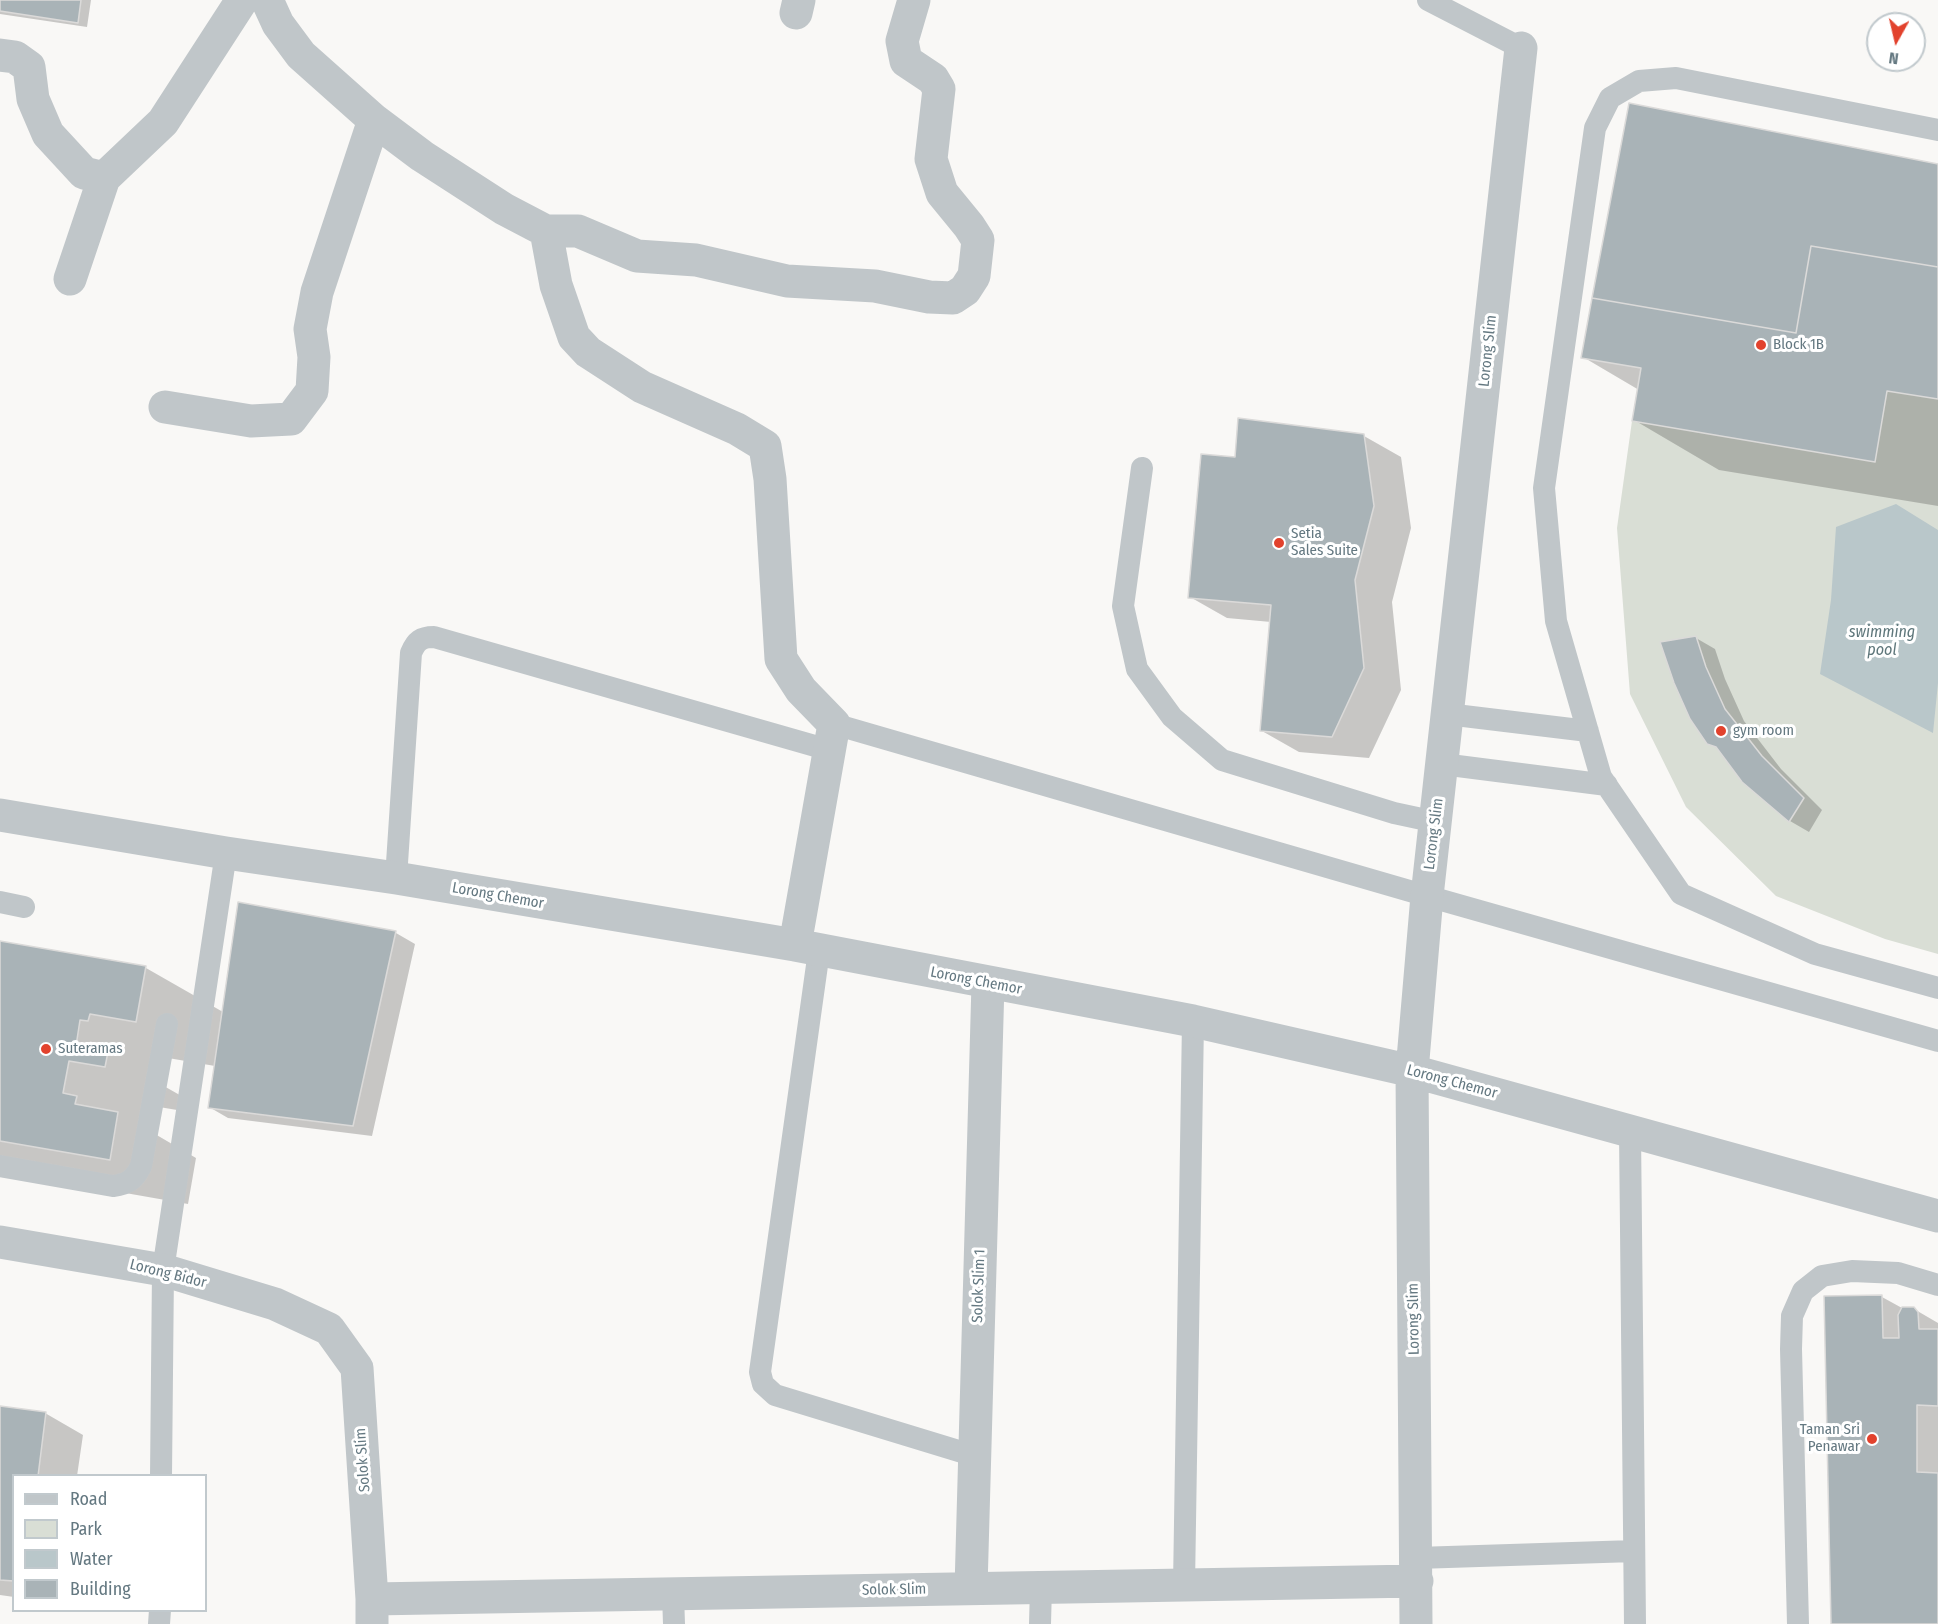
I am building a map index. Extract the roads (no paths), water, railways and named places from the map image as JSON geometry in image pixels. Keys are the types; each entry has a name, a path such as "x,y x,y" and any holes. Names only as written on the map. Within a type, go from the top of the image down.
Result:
{"street":[{"path":"70,279 104,178 163,122 242,0"},
{"path":"267,0 278,24 301,55 374,120 422,156 504,209 546,231 578,231 637,256 696,260 787,281 875,286 929,297 953,298 965,290 974,276 978,240 942,192 931,159 939,89 933,79 906,61 902,41 914,0"},
{"name":"Lorong Slim","path":"1416,1624 1412,1071 1427,896 1521,48"},
{"path":"0,54 15,57 28,67 33,99 48,134 84,173 104,178"},
{"path":"165,407 251,421 291,419 312,391 314,357 310,329 317,292 374,120"},
{"path":"546,231 556,285 574,337 588,352 642,387 737,429 765,446 770,479 781,658 831,737 807,948"},
{"name":"Lorong Chemor","path":"0,815 226,853 396,878 807,948 1193,1021 1412,1071 1938,1216"},
{"name":"Solok Slim 1","path":"971,1588 988,983"},
{"name":"Lorong Bidor","path":"0,1242 163,1270 275,1304 329,1329"},
{"name":"Solok Slim","path":"329,1329 357,1368 372,1611 674,1609 971,1588 1184,1585 1417,1569"}],"lane":[{"path":"1428,0 1521,48"},
{"path":"1938,130 1676,78 1639,81 1610,98 1595,128 1544,488 1556,621 1601,777 1680,894 1815,954 1938,988"},
{"path":"1142,468 1123,606 1137,669 1172,717 1222,760 1394,813 1436,822"},
{"path":"396,878 411,653 415,644 423,637 434,637 831,737 1427,896 1938,1041"},
{"path":"1447,714 1588,731"},
{"path":"1442,764 1607,785"},
{"path":"161,1474 163,1270 226,853"},
{"path":"0,902 24,907"},
{"path":"807,948 760,1372 763,1384 775,1395 975,1456"},
{"path":"1184,1585 1193,1021"},
{"path":"0,1166 113,1186 125,1185 136,1177 141,1166 167,1024"},
{"path":"1630,1131 1635,1624"},
{"path":"1798,1624 1792,1316 1803,1291 1822,1276 1851,1271 1898,1272 1938,1285"},
{"path":"1417,1569 1634,1551"},
{"path":"1040,1624 1041,1587"}],"water":[{"name":"swimming pool","path":"1896,504 1938,530 1938,683 1933,733 1820,674 1831,600 1836,527"}],"place":[{"name":"Block 1B","path":"1761,345"},
{"name":"Setia Sales Suite","path":"1279,543"},
{"name":"gym room","path":"1721,731"},
{"name":"Suteramas","path":"46,1049"},
{"name":"Taman Sri Penawar","path":"1872,1439"}]}
